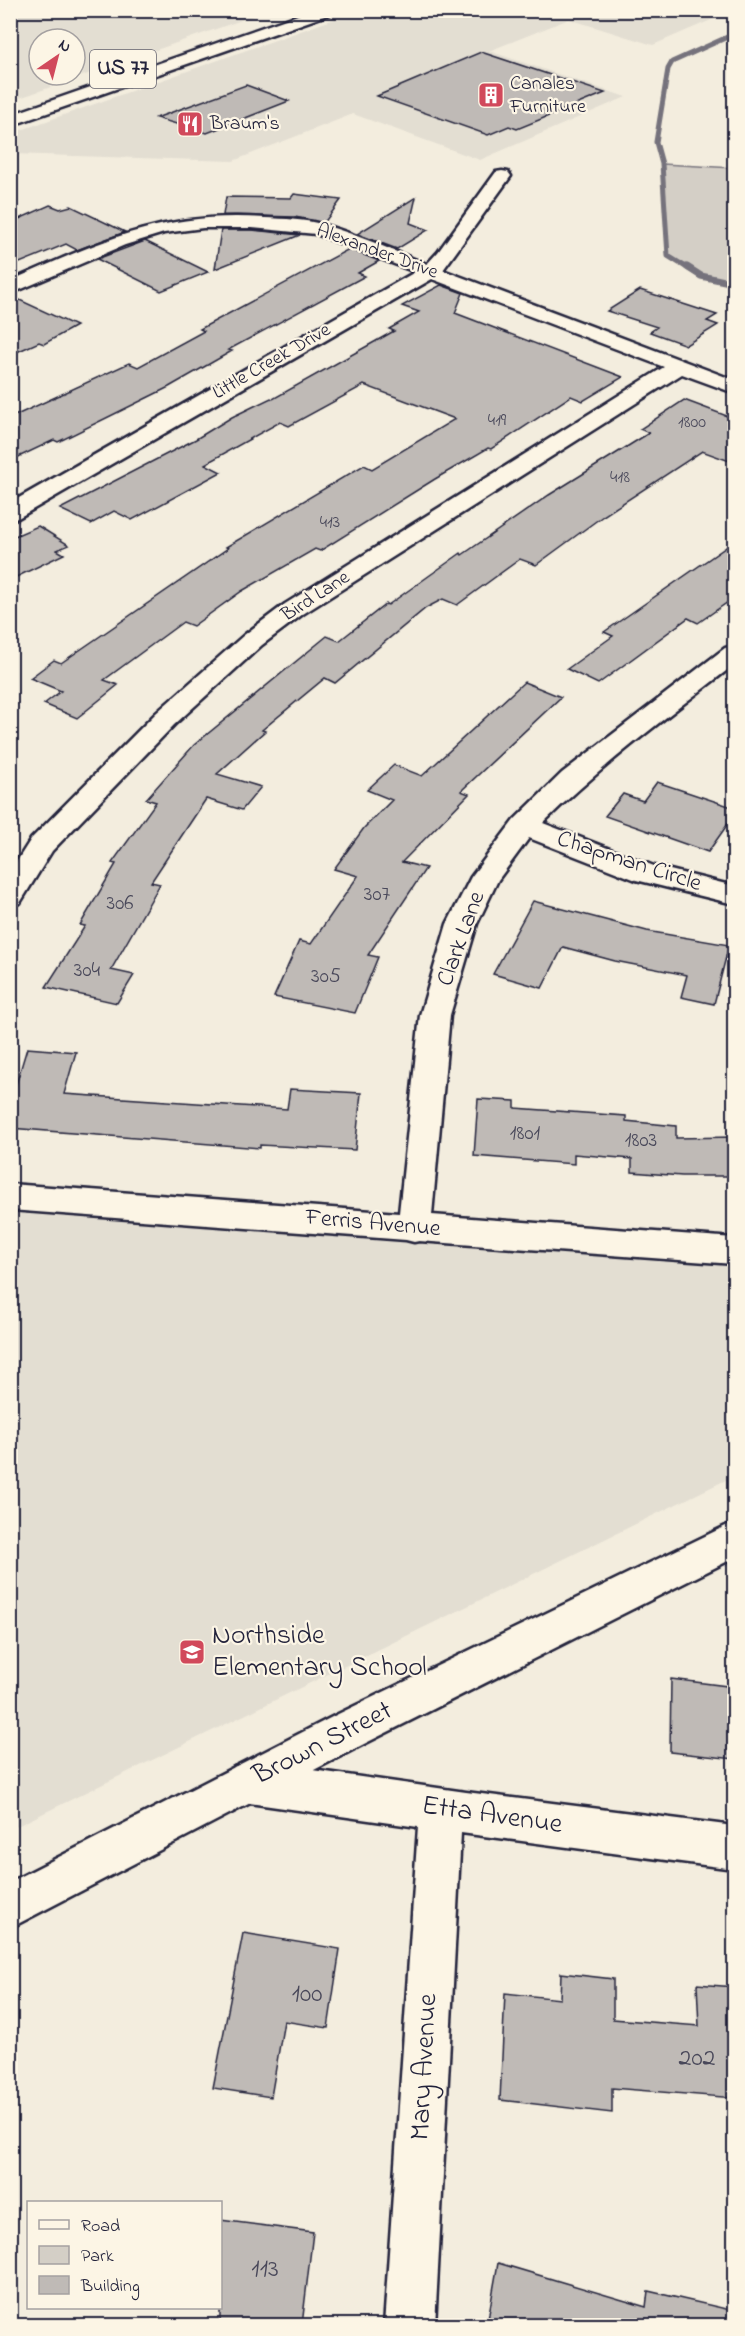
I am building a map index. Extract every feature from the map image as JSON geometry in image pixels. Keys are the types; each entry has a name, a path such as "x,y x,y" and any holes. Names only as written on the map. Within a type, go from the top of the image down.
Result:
{"street":[{"name":"US 77","path":"10,108 296,10"},
{"name":"US 77","path":"10,121 328,10"},
{"name":"Little Creek Drive","path":"10,513 431,271 445,256 502,176"},
{"name":"Alexander Drive","path":"10,288 143,234 186,224 268,222 319,229 735,387"},
{"name":"Bird Lane","path":"10,896 22,854 41,845 165,719 253,640 294,609 679,367"},
{"name":"Clark Lane","path":"414,1229 435,1015 462,924 485,877 524,826 572,779 735,653"},
{"name":"Chapman Circle","path":"524,826 646,873 735,895"},
{"name":"Ferris Avenue","path":"10,1197 303,1217 414,1229 735,1251"},
{"name":"Brown Street","path":"10,1906 349,1730 735,1539"},
{"name":"Etta Avenue","path":"249,1782 735,1847"},
{"name":"Mary Avenue","path":"409,2325 441,1808"}],"shaded area":[{"path":"11,10 267,10 87,74 87,27 27,27 27,87 51,87 11,101"},
{"path":"357,11 732,11 653,45 569,19 489,51 626,97 480,160 353,114 233,161 11,154 10,134"},
{"name":"Northside Elementary School","path":"11,1213 734,1265 734,1476 11,1829"}],"green space":[{"path":"662,164 734,168 734,283 701,276 668,256"}],"building":[{"name":"Canales Furniture","path":"481,52 605,93 517,129 509,126 488,135 377,96"},
{"path":"246,85 289,101 207,133 156,118"},
{"path":"294,194 341,200 324,223 295,217 223,215 226,197 291,198"},
{"path":"416,197 410,223 428,230 397,249 357,234"},
{"path":"50,205 60,209 71,206 125,232 77,250 66,244 10,267 10,223"},
{"path":"221,230 252,230 300,235 215,269"},
{"path":"145,241 208,272 161,291 97,259"},
{"path":"349,249 379,261 358,273 365,276 228,350 232,351 169,387 58,442 54,440 10,461 10,418 129,363 138,367 204,331 200,329"},
{"path":"441,285 463,293 455,313 623,377 583,401 571,396 491,449 488,448 435,479 320,551 315,549 242,591 193,626 183,622 104,680 118,685 77,718 44,704 61,691 30,678 54,660 61,663 228,548 226,547 364,465 372,469 455,419 364,385 289,426 280,422 205,464 221,472 132,520 114,511 91,524 60,509 196,439 232,417 273,399 394,331 389,329 419,312 402,306"},
{"path":"640,290 717,315 707,321 718,325 686,345 650,332 657,327 607,311"},
{"path":"10,296 76,326 44,344 39,342 10,355"},
{"path":"684,400 735,419 735,463 702,451 603,516 536,565 520,559 457,605 443,599 426,608 335,683 325,678 262,730 265,731 217,774 261,787 242,810 206,799 151,882 160,884 111,970 134,975 117,1003 46,987 85,926 80,925 116,864 112,863 156,802 146,799 194,745 327,636 339,641 386,604 388,605 461,553 462,555 549,495 649,433 640,429"},
{"path":"38,526 69,545 57,550 64,554 10,580 10,538"},
{"path":"735,541 735,597 698,623 688,618 598,684 567,669 613,636 604,632"},
{"path":"524,682 561,697 461,791 469,794 402,862 426,868 368,955 378,957 355,1013 274,997 299,941 311,944 358,876 334,869 364,828 392,800 367,790 394,765 422,776"},
{"path":"657,782 735,808 735,814 708,852 605,816 623,794 643,801"},
{"path":"533,901 647,931 729,945 714,1004 681,997 687,975 615,961 563,947 542,988 493,974"},
{"path":"27,1048 76,1052 64,1094 287,1109 290,1089 361,1093 355,1150 260,1145 260,1148 10,1128 10,1087 15,1088"},
{"path":"478,1099 515,1101 515,1108 626,1116 626,1121 676,1126 676,1138 735,1137 735,1176 682,1176 632,1172 632,1159 574,1154 574,1164 474,1156"},
{"path":"671,1679 735,1687 735,1759 670,1752"},
{"path":"243,1933 340,1949 328,2028 284,2021 271,2097 213,2088"},
{"path":"561,1973 613,1979 613,2019 699,2026 697,1984 735,1987 735,2098 612,2088 612,2113 500,2100 505,1993 560,1999"},
{"path":"222,2220 313,2232 302,2325 220,2325"},
{"path":"498,2263 646,2307 648,2291 735,2311 735,2325 487,2325"}],"waterway":[{"path":"689,269 668,256 662,164 656,142 668,69 672,62 734,34"},
{"path":"687,267 701,276 734,283"}],"place":[{"name":"Canales Furniture","path":"491,95"},
{"name":"Braum's","path":"190,124"},
{"name":"Northside Elementary School","path":"192,1652"}]}
